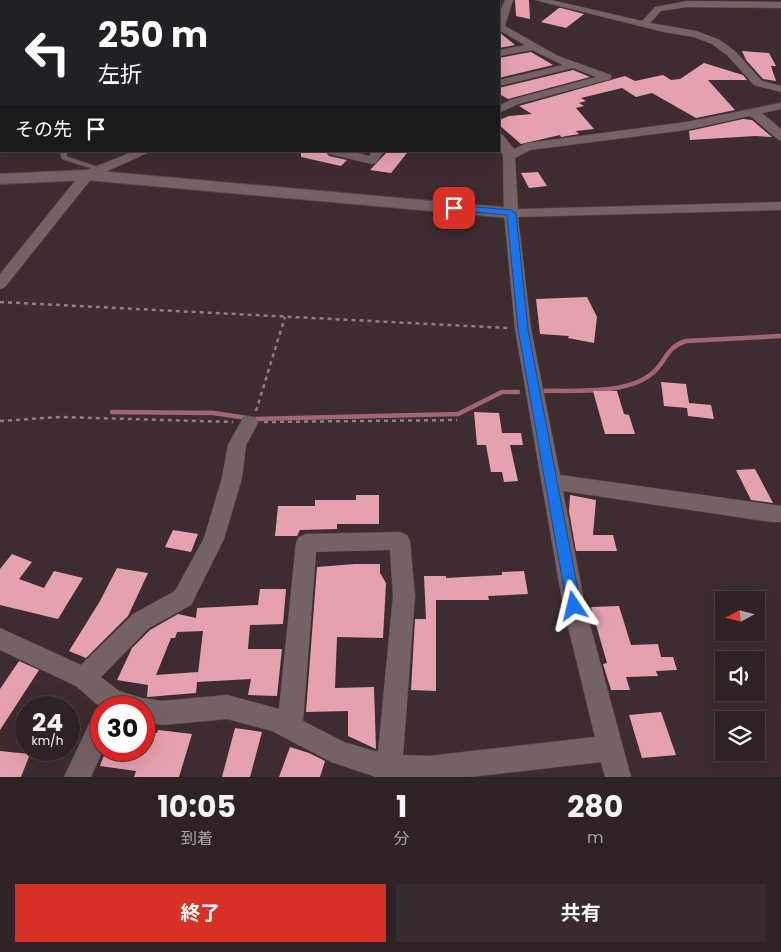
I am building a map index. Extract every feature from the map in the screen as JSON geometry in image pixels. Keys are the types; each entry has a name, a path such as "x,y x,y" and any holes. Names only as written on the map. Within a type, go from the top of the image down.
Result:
{"street":[{"path":"539,0 705,37 732,54 758,83 781,89"},
{"path":"644,24 658,9 687,4 781,5"},
{"path":"500,21 505,7"},
{"path":"500,28 532,47 607,77 514,102 500,109"},
{"path":"500,53 532,47"},
{"path":"500,83 574,65"},
{"path":"509,156 527,147 686,126 781,106"},
{"path":"752,112 772,126 781,137"},
{"path":"500,139 506,146 509,156 511,213 523,329 574,606 618,777"},
{"path":"0,284 94,172 144,152"},
{"path":"337,152 372,160 377,152"},
{"path":"0,179 94,172 511,213 781,206"},
{"path":"84,678 141,621 182,598 214,539 232,478 236,445 252,419"},
{"path":"552,482 781,514"},
{"path":"290,727 306,544 400,542 404,596 389,768"},
{"path":"0,639 84,678 103,696"},
{"path":"155,711 162,713 227,707 276,720 340,753 389,768 457,771 611,748"},
{"path":"78,777 90,751"}],"lane":[{"path":"63,152 64,158 94,172"}],"path":[{"path":"0,302 523,329"},
{"path":"252,419 285,317"},
{"path":"0,421 60,417 457,420"}],"building":[{"path":"515,0 529,0 530,19 516,16"},
{"path":"559,8 584,14 566,28 541,22"},
{"path":"500,33 515,45 500,48"},
{"path":"742,51 769,53 776,66 771,66 776,81 763,79 746,60"},
{"path":"531,52 553,65 500,78 500,58"},
{"path":"704,63 743,75 747,80 708,80 735,110 696,118 652,93 636,97 622,88 581,98 586,101 579,103 584,106 576,108 594,129 576,131 579,134 561,137 560,135 521,144 500,126 500,120 509,116 532,114 519,106 625,76 635,81 663,75 671,80 680,79"},
{"path":"573,70 590,77 508,99 500,95 500,88"},
{"path":"743,119 752,120 772,137 755,136 690,140 689,131"},
{"path":"301,152 326,152 329,156 347,160 341,166 301,157"},
{"path":"387,152 407,153 391,173 370,170"},
{"path":"538,172 547,186 529,188 521,173"},
{"path":"587,297 597,317 594,343 568,338 569,336 540,334 536,299"},
{"path":"661,382 686,384 689,403 711,405 714,419 688,416 687,408 664,406"},
{"path":"593,391 617,391 624,414 629,415 635,434 605,434"},
{"path":"474,412 499,413 502,433 521,433 523,445 510,445 518,481 504,482 502,472 491,472 486,445 477,445"},
{"path":"755,469 773,503 751,500 736,470"},
{"path":"356,495 379,495 379,524 337,524 337,529 300,530 297,536 275,536 278,506 315,506 315,500 356,500"},
{"path":"570,495 596,500 593,535 613,535 617,551 576,551 569,511"},
{"path":"173,530 198,534 191,552 165,547"},
{"path":"12,554 32,562 19,579 44,588 54,571 83,578 58,619 0,605 0,569"},
{"path":"380,564 380,573 386,583 383,638 337,637 335,688 374,687 376,749 348,736 348,711 306,712 317,567"},
{"path":"117,568 148,573 128,616 86,658 69,651 100,601"},
{"path":"524,571 528,594 488,596 489,600 436,600 436,691 411,690 415,619 426,619 424,576 446,576 446,578 502,575 502,572"},
{"path":"260,589 286,589 283,624 250,625 248,649 282,649 277,696 248,695 251,679 197,682 196,693 155,696 147,696 148,685 117,680 132,648 150,630 178,614 196,618 197,608 258,605","holes":["203,631 198,672 156,675 171,638 175,638 177,632"]},
{"path":"619,606 631,645 658,644 661,657 673,657 677,670 656,671 658,676 626,677 630,690 611,690 603,664 607,663 591,607"},
{"path":"19,661 39,670 22,696 15,696 15,707 0,730 0,689"},
{"path":"661,712 676,755 642,758 629,715"},
{"path":"235,728 262,732 250,777 222,777"},
{"path":"158,730 192,734 179,777 134,777 136,771 100,766 102,761 155,761 155,733 157,733"},
{"path":"290,747 325,761 320,777 279,777"},
{"path":"0,751 15,752 15,761 27,761 21,777 0,777"}],"waterway":[{"path":"539,391 581,391 626,386 650,375 673,348 686,341 781,336"},
{"path":"112,412 213,413 254,419 458,414 502,392 518,392"}],"route":[{"path":"454,208 511,213 523,329 574,606"}]}
